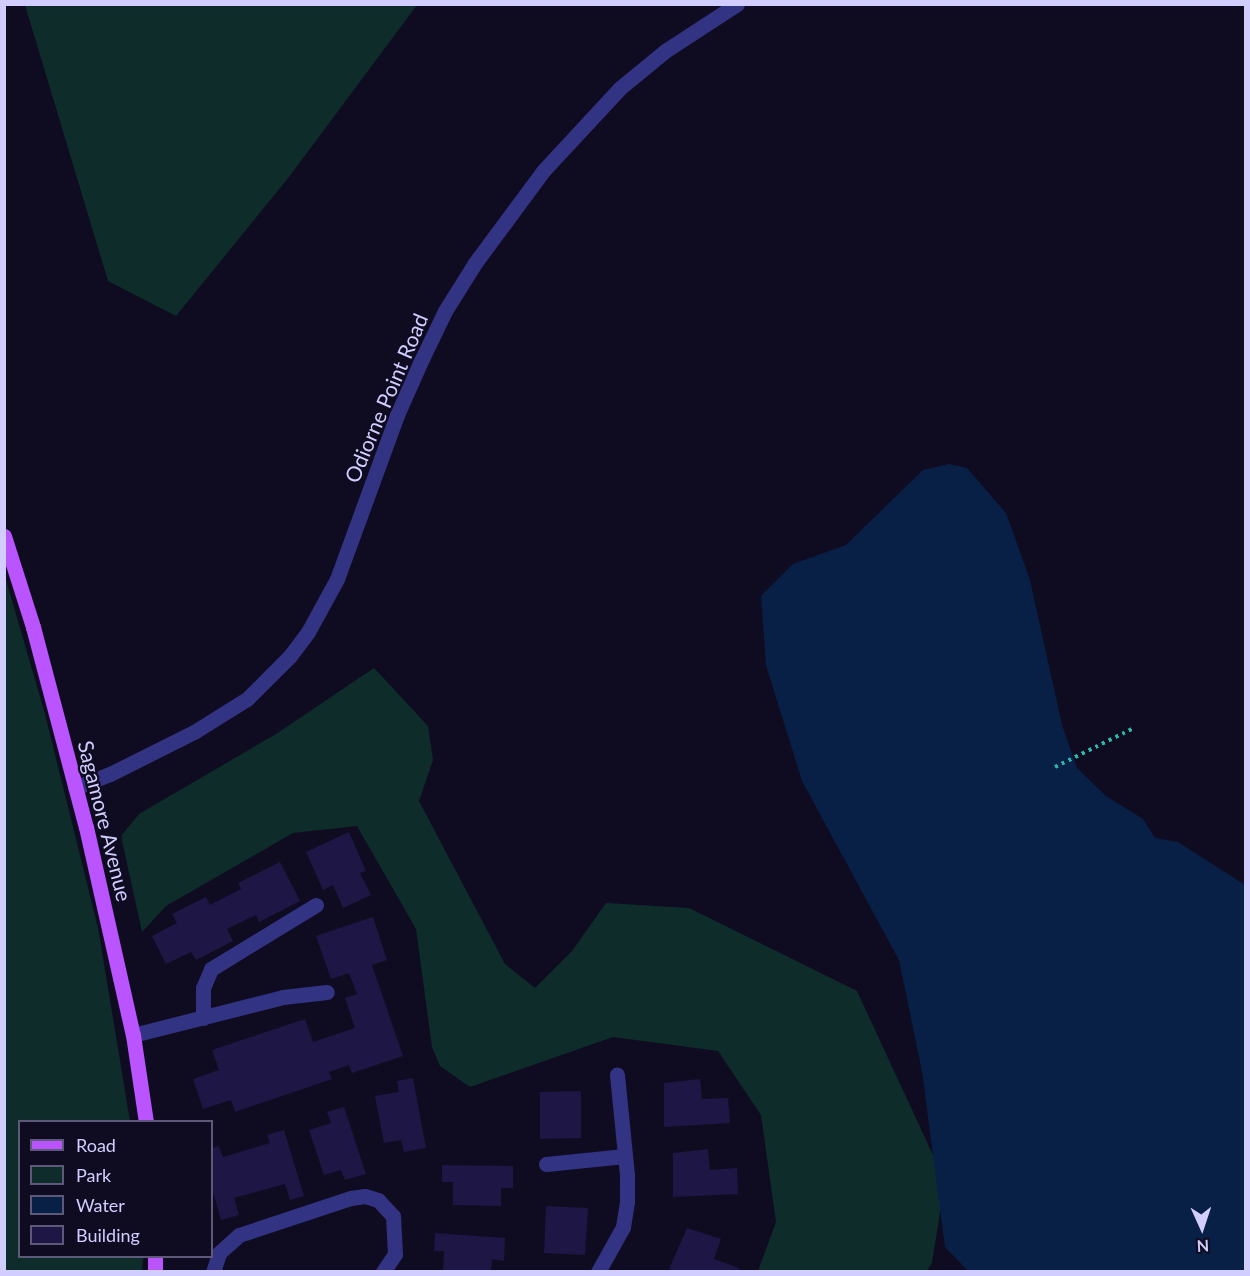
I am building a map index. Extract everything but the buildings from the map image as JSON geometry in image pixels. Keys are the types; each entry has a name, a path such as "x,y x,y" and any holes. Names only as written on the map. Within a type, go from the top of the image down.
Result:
{"main road":[{"name":"Sagamore Avenue","path":"4,536 33,627 75,788 134,1035 146,1120"}],"street":[{"name":"Odiorne Point Road","path":"75,788 110,774 194,732 247,699 290,656 308,632 337,579 397,415 445,311 475,263 543,171 620,88 665,51 736,4"},
{"path":"203,1017 203,988 210,969 316,905"},
{"path":"134,1035 282,997 327,992"},
{"path":"598,1272 623,1227 627,1202 625,1155 616,1074"},
{"path":"546,1164 625,1155"},
{"path":"213,1272 219,1253 239,1235 351,1198 365,1196 378,1200 393,1216 395,1254 383,1272"}],"path":[{"path":"1055,766 1134,728"}],"green space":[{"path":"25,4 417,5 289,177 176,316 108,281"},
{"path":"4,573 45,714 98,928 130,1120 18,1120 18,1258 143,1258 142,1271 5,1271"},
{"path":"374,668 428,726 433,760 419,801 505,964 535,988 572,951 606,903 689,908 857,991 945,1181 932,1263 927,1271 758,1271 776,1222 761,1115 718,1051 613,1037 470,1087 440,1066 432,1047 416,929 357,826 293,833 166,906 142,932 121,836 139,814 276,734"}],"water":[{"path":"949,464 967,468 1006,513 1030,580 1062,725 1077,768 1106,796 1143,819 1155,838 1178,842 1245,885 1245,1271 968,1271 945,1247 922,1071 899,960 802,781 766,665 761,596 793,564 846,545 923,470"}]}
